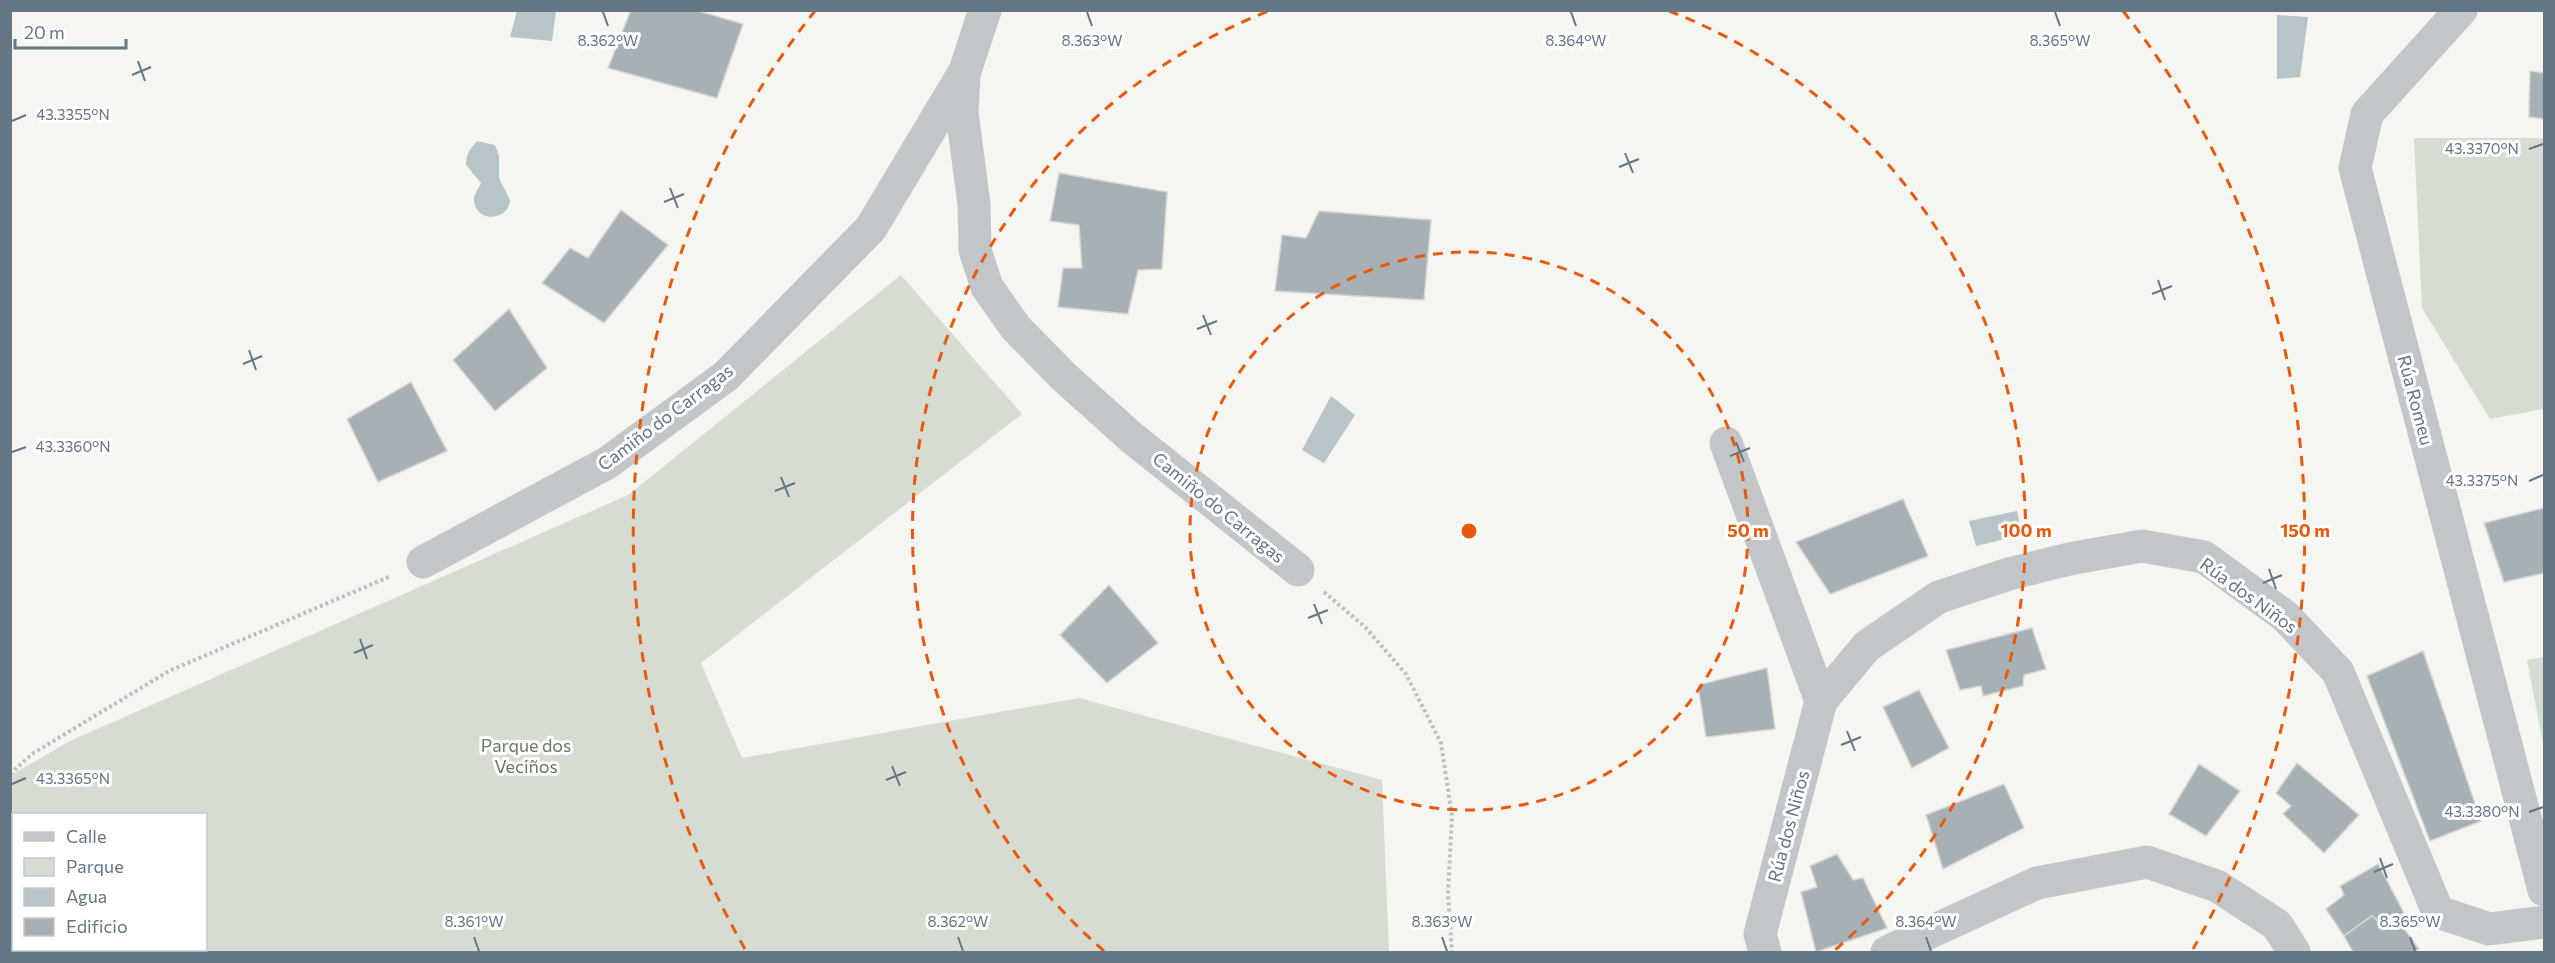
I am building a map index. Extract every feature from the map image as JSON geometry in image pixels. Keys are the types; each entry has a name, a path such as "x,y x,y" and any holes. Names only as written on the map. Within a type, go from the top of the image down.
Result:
{"street":[{"name":"Camiño do Carragas","path":"423,562 607,463 726,376 871,228 965,70 985,10"},
{"name":"Rúa Romeu","path":"2461,10 2367,114 2355,168 2544,890"},
{"name":"Camiño do Carragas","path":"965,70 962,113 974,204 975,250 987,287 1017,328 1063,376 1131,437 1298,570"},
{"path":"1726,443 1821,701"},
{"name":"Rúa dos Niños","path":"1765,952 1760,934 1821,701 1867,646 1939,597 2008,574 2068,559 2142,546 2204,557 2286,618 2338,672 2438,912 2489,929 2544,922"},
{"path":"1887,952 2037,883 2147,862 2217,886 2277,925 2294,952"}],"path":[{"path":"10,774 32,754 169,671 423,562"},
{"name":"Camiño do Carragas","path":"1298,570 1365,627 1406,674 1441,743 1452,816 1448,894 1452,952"}],"green space":[{"path":"2414,138 2544,138 2544,409 2490,419 2422,308"},
{"name":"Parque dos Veciños","path":"901,275 1022,414 701,663 742,758 1079,698 1382,780 1389,952 11,952 11,775 70,741 628,495"},
{"path":"2544,657 2544,748 2527,660"}],"water":[{"path":"517,11 556,11 552,41 510,37"},
{"path":"2277,15 2308,17 2300,77 2277,79"},
{"path":"477,141 495,145 499,156 499,178 510,200 504,212 492,217 480,213 476,208 474,196 481,183 466,165 469,152"},
{"path":"1331,396 1355,415 1324,463 1302,450"},
{"path":"2017,511 2022,535 1976,546 1969,521"}],"building":[{"path":"631,10 695,10 743,24 717,98 608,68"},
{"path":"2530,71 2544,73 2544,119 2529,117"},
{"path":"1059,173 1167,192 1162,269 1138,270 1128,314 1058,307 1063,268 1082,268 1079,225 1050,221"},
{"path":"621,210 668,245 604,323 542,283 570,248 588,258"},
{"path":"1319,211 1431,220 1424,300 1275,291 1282,235 1306,238"},
{"path":"509,309 547,368 495,411 453,360"},
{"path":"411,382 447,451 378,482 347,419"},
{"path":"1903,499 1928,556 1830,594 1796,542"},
{"path":"2544,508 2544,573 2504,582 2484,523"},
{"path":"1109,585 1158,643 1107,683 1060,635"},
{"path":"2032,628 2046,669 2024,675 2023,686 1983,696 1981,686 1960,690 1946,650"},
{"path":"2423,651 2481,821 2430,841 2367,676"},
{"path":"1767,668 1775,729 1706,737 1698,685"},
{"path":"1919,690 1949,748 1912,768 1883,707"},
{"path":"2297,763 2359,815 2324,853 2283,814 2291,806 2276,793"},
{"path":"2199,764 2240,791 2206,836 2169,814"},
{"path":"2004,784 2024,828 1943,869 1926,815"},
{"path":"1837,854 1853,880 1863,878 1887,928 1816,952 1801,892 1817,887 1810,866"},
{"path":"2378,864 2404,913 2383,925 2372,916 2344,936 2326,909 2344,895 2340,886"},
{"path":"2372,916 2383,925 2397,919 2419,949 2413,952 2353,952 2344,936"}]}
